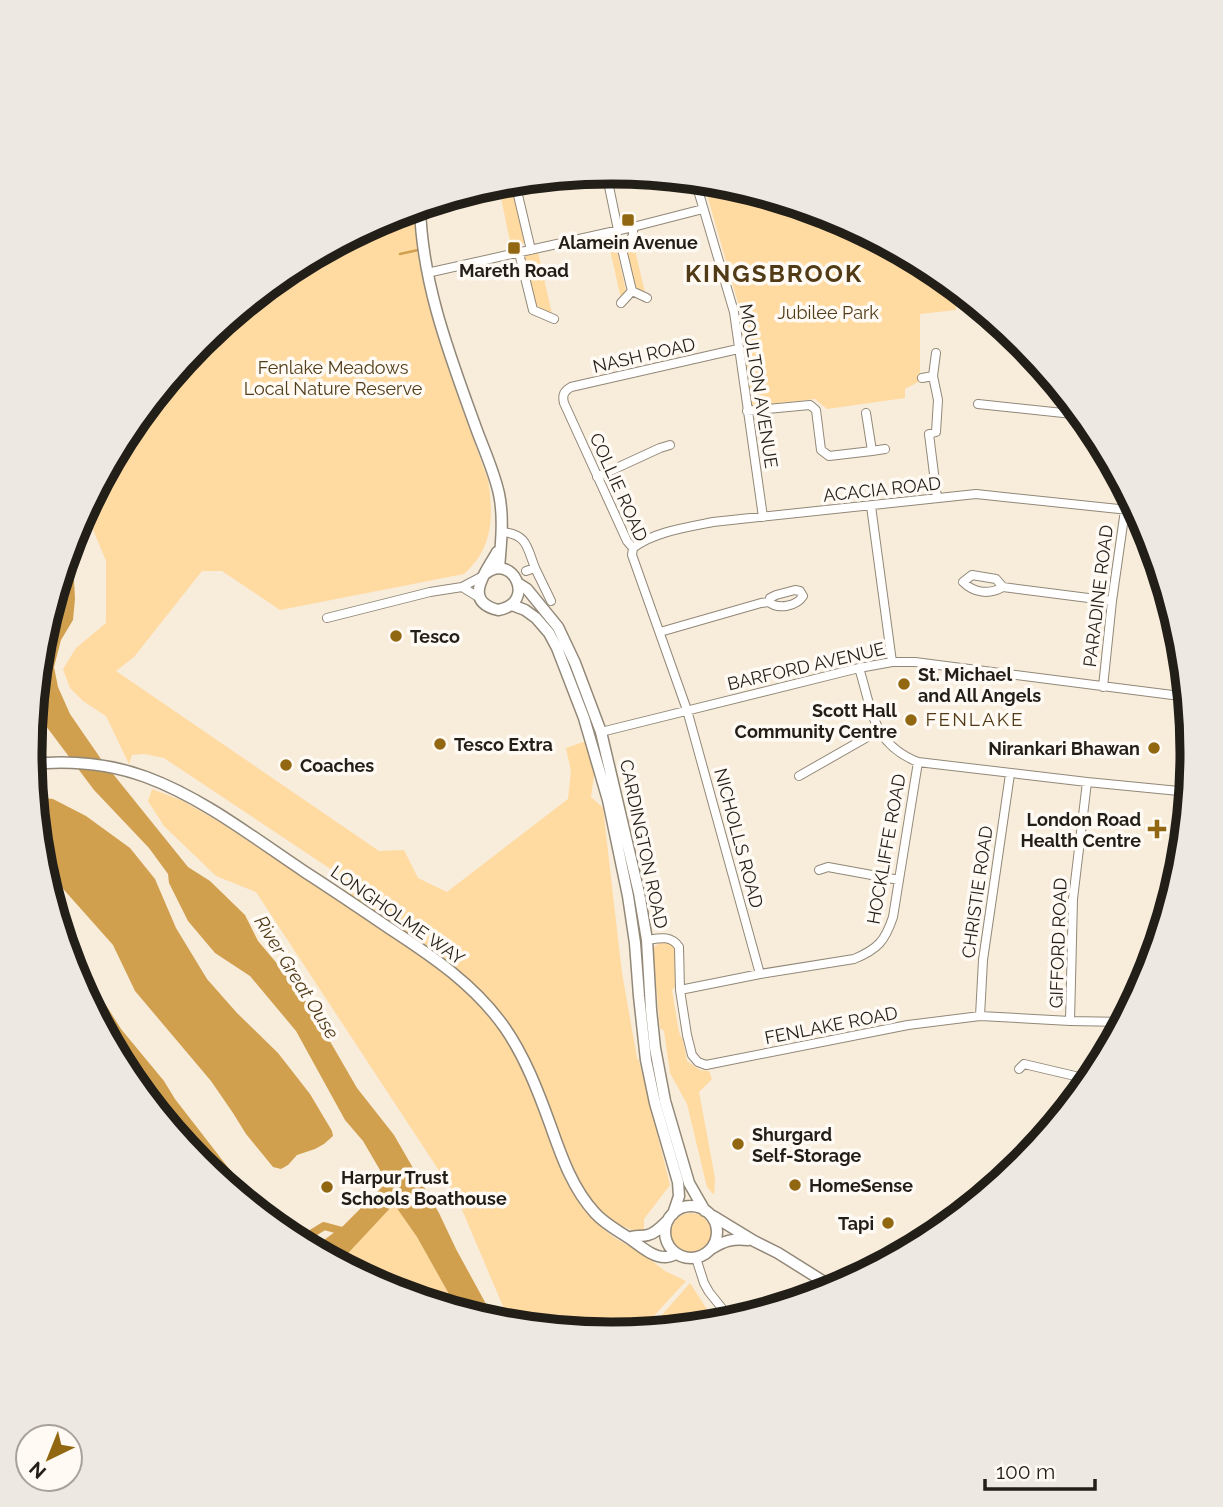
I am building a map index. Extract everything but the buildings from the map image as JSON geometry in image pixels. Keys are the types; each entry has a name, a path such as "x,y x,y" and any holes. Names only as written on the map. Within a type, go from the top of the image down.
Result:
{"main road":[{"path":"421,217 428,273 449,352 499,495 502,532 499,568"},
{"path":"483,575 499,568 515,575 519,591 512,605 498,610 487,606 480,598 478,587 483,575 500,546"},
{"name":"CARDINGTON ROAD","path":"519,584 527,589 558,627 601,732 639,893 647,940 655,1048 666,1101 689,1183 707,1212"},
{"name":"CARDINGTON ROAD","path":"512,605 536,618 549,633 584,718 608,800 635,943 646,1060 678,1182 678,1201 671,1217"},
{"name":"LONGHOLME WAY","path":"42,763 88,762 157,781 205,806 449,970 479,996 501,1023 521,1055 567,1168 583,1198 601,1220 639,1247 666,1257 676,1254"},
{"path":"629,1238 649,1235 686,1207 699,1208 823,1282"},
{"path":"707,1212 714,1220 717,1236 710,1250"},
{"path":"671,1217 665,1234 666,1241 676,1254 688,1258 704,1255 732,1239 754,1241"}],"street":[{"path":"609,184 618,230"},
{"name":"MOULTON AVENUE","path":"698,191 734,312 763,517"},
{"path":"517,192 531,250"},
{"path":"428,273 703,209"},
{"path":"622,249 633,236 633,227"},
{"path":"605,233 608,242 622,249"},
{"path":"622,249 632,291"},
{"path":"519,253 533,310 554,318"},
{"path":"632,291 646,298"},
{"path":"621,303 632,291"},
{"name":"NASH ROAD","path":"562,397 571,387 738,349"},
{"path":"936,354 933,376 938,400 936,432 929,433 937,498"},
{"path":"922,378 933,376"},
{"name":"COLLIE ROAD","path":"562,397 627,541 634,548 632,555 687,710"},
{"path":"978,404 1068,413"},
{"path":"747,411 810,405 816,410 821,450 829,456 885,450"},
{"path":"866,413 872,451"},
{"path":"597,477 670,445"},
{"name":"ACACIA ROAD","path":"634,548 639,543 687,527 976,494 1125,510"},
{"path":"871,506 892,662"},
{"name":"PARADINE ROAD","path":"1102,687 1125,510"},
{"path":"502,532 521,537 551,601"},
{"path":"526,571 535,568"},
{"path":"327,618 430,592 463,587 483,575"},
{"path":"463,587 480,598"},
{"path":"1003,587 1112,601"},
{"path":"660,632 769,602"},
{"name":"BARFORD AVENUE","path":"601,732 892,662 937,664 1178,696"},
{"path":"859,668 878,731 893,749 904,757 918,762 1010,774 1180,791"},
{"name":"NICHOLLS ROAD","path":"687,710 760,974"},
{"path":"799,776 878,731"},
{"name":"HOCKLIFFE ROAD","path":"680,990 854,959 880,944 893,917 918,762"},
{"name":"CHRISTIE ROAD","path":"980,1016 983,960 1010,774"},
{"name":"GIFFORD ROAD","path":"1070,1021 1073,899 1087,782"},
{"path":"819,870 828,867 899,880"},
{"name":"FENLAKE ROAD","path":"647,940 671,938 679,947 680,990 692,1055 698,1062 706,1065 908,1025 980,1016 1113,1022"},
{"path":"1019,1069 1024,1064 1080,1077"},
{"path":"696,1258 704,1283 725,1312"}],"green space":[{"name":"Jubilee Park","path":"706,192 759,203 795,214 863,243 928,280 956,300 956,310 920,314 920,381 905,389 905,398 827,409 815,399 752,406 739,306"},
{"path":"513,193 525,243 511,246 500,195"},
{"name":"Fenlake Meadows Local Nature Reserve","path":"418,218 446,363 488,480 491,519 481,554 464,574 280,610 222,571 202,571 134,657 116,671 379,851 404,850 418,878 447,892 568,799 571,771 566,748 586,741 594,775 591,797 603,808 622,973 637,1058 670,1185 644,1219 644,1230 637,1232 624,1227 590,1200 573,1167 531,1062 494,1005 456,968 345,892 350,882 164,758 144,754 132,755 129,764 106,716 83,701 70,688 63,669 76,648 106,623 106,561 91,524 118,469 138,437 183,378 236,325 295,280 360,243"},
{"path":"633,241 645,293 633,286 625,250"},
{"path":"609,245 617,251 626,291 621,299"},
{"path":"538,252 552,314 534,304 524,259 525,255"},
{"path":"152,789 183,801 221,823 434,964 482,1006 521,1062 583,1207 611,1235 646,1254 665,1271 686,1281 648,1322 574,1322 506,1313 457,1198 256,892 216,876 164,826 148,801"},
{"path":"662,941 673,946 676,952 675,987 672,990 687,1061 700,1070 709,1071 712,1079 699,1092 715,1178 714,1195 707,1187 687,1104 670,1073 664,1031 660,1028 653,953 654,947"},
{"path":"394,1203 417,1237 453,1301 394,1280 345,1256"},
{"path":"691,1213 705,1219 711,1233 705,1247 691,1253 677,1247 671,1233 677,1219"},
{"path":"690,1283 710,1314 686,1318 656,1321"}],"shaded area":[{"path":"73,567 73,620 61,640 54,667 58,687 70,714 101,759 188,867 210,881 245,915 258,941 296,986 323,1026 357,1088 394,1135 439,1213 489,1310 453,1301 417,1237 394,1204 345,1256 320,1243 343,1226 387,1182 363,1141 345,1120 296,1031 250,976 215,953 188,921 169,883 168,874 149,848 94,790 43,722 53,642"},
{"path":"44,798 53,799 86,816 130,848 155,879 176,928 207,979 278,1053 310,1094 333,1136 315,1149 297,1155 281,1169 273,1167 246,1134 211,1081 135,991 113,945 57,882"},
{"path":"86,973 121,1029 164,1081 245,1189 183,1129 160,1100 118,1038"}],"waterway":[{"path":"400,254 418,250"},
{"path":"309,1235 324,1226 346,1232"}],"place":[{"name":"Alamein Avenue","path":"628,220"},
{"name":"Mareth Road","path":"514,248"},
{"name":"Tesco","path":"396,636"},
{"name":"St. Michael and All Angels","path":"904,684"},
{"name":"Scott Hall Community Centre","path":"911,720"},
{"name":"Tesco Extra","path":"440,744"},
{"name":"Nirankari Bhawan","path":"1154,748"},
{"name":"Coaches","path":"286,765"},
{"name":"London Road Health Centre","path":"1157,829"},
{"name":"Shurgard Self-Storage","path":"738,1144"},
{"name":"HomeSense","path":"795,1185"},
{"name":"Harpur Trust Schools Boathouse","path":"327,1187"},
{"name":"Tapi","path":"888,1223"}],"district":[{"name":"KINGSBROOK","path":"774,273"},
{"name":"FENLAKE","path":"975,719"}],"water label":[{"name":"River Great Ouse","path":"297,977"}]}
